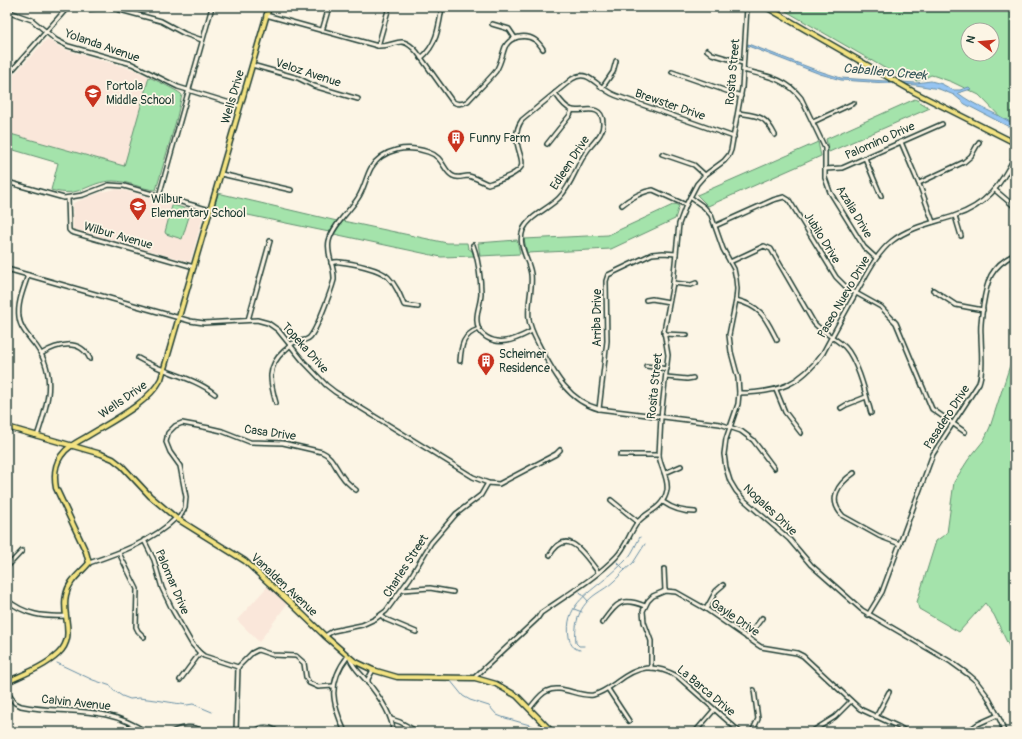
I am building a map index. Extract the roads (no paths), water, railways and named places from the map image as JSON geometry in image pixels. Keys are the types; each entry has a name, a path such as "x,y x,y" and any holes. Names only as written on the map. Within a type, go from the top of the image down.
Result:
{"main road":[{"name":"Wells Drive","path":"89,563 86,552 56,488 54,478 57,463 61,456 72,446 138,404 157,388 165,370 180,319 269,7"},
{"path":"766,7 896,82 1015,143"},
{"name":"Vanalden Avenue","path":"7,427 113,458 150,496 177,519 245,561 349,657 373,670 385,674 407,678 475,678 503,687 517,696 552,732"},
{"path":"7,682 50,661 59,654 67,638 68,624 65,603 69,587 78,574 89,563"}],"street":[{"path":"7,76 9,70 68,7"},
{"path":"82,7 93,9 104,7"},
{"path":"109,7 161,21 184,34 202,40"},
{"path":"160,196 212,7"},
{"path":"322,30 329,7"},
{"path":"378,46 389,7"},
{"path":"421,58 428,53 434,41 442,7"},
{"name":"Rosita Street","path":"663,502 667,489 665,473 660,462 659,455 661,417 668,351 664,334 673,283 679,224 686,205 697,184 705,175 724,161 729,155 734,137 741,96 747,7"},
{"name":"Yolanda Avenue","path":"7,11 32,20 62,43 132,64 171,84 240,106"},
{"path":"266,15 378,46 400,42 411,45 452,101 457,104 461,104 468,100 496,71 500,64 506,45 515,38 521,36 531,38 543,49"},
{"path":"492,24 509,29 515,38"},
{"path":"707,50 712,54 744,63"},
{"path":"602,88 613,72 616,61"},
{"name":"Veloz Avenue","path":"252,65 298,78 314,86 358,98"},
{"name":"Azalia Drive","path":"743,70 781,80 788,84 801,98 825,148 825,178 830,192 864,247 876,258"},
{"path":"672,72 741,96"},
{"name":"Brewster Drive","path":"276,402 271,386 271,373 276,361 290,345 309,338 315,328 334,280 334,271 328,248 332,234 358,198 371,167 377,160 392,151 399,148 427,151 437,156 452,176 456,178 467,176 488,184 492,183 512,174 522,166 523,162 517,148 516,138 519,124 522,120 576,76 582,75 590,77 610,94 734,137"},
{"path":"547,144 570,115 572,110 566,106 555,93"},
{"path":"813,122 854,103"},
{"name":"Edleen Drive","path":"532,331 528,313 531,274 522,246 522,232 529,221 554,203 562,195 587,151 599,135 603,124 600,114 597,111 587,109 572,110"},
{"path":"738,113 767,121 775,135"},
{"name":"Palomino Drive","path":"825,169 833,170 842,168 942,124"},
{"path":"901,142 933,222"},
{"path":"918,183 964,162 971,156 979,142"},
{"path":"662,154 694,165 705,175"},
{"name":"Paseo Nuevo Drive","path":"739,394 776,390 798,379 808,371 823,352 876,258 890,243 901,235 933,222 955,216 986,199 995,190 1007,172 1015,156"},
{"path":"865,158 881,196"},
{"path":"221,174 291,190"},
{"path":"7,182 55,196 68,198 83,195 102,187 115,185 210,210"},
{"path":"622,205 647,191 653,190 686,205"},
{"path":"995,190 1015,208"},
{"name":"Nogales Drive","path":"690,197 708,211 723,249 734,269 736,279 736,300 729,335 731,352 738,378 739,394 736,410 726,443 725,460 730,481 744,500 789,539 811,565 868,615 963,670 976,681 991,701 1004,732"},
{"name":"Jubilo Drive","path":"715,226 773,200 784,197 789,200 836,277 847,288 881,307 896,323 929,404 936,413 965,432"},
{"name":"Wilbur Avenue","path":"68,198 69,230 71,232 194,267"},
{"path":"955,216 961,236"},
{"path":"248,320 270,241"},
{"path":"473,245 476,252 481,293 477,320 482,334 488,338 498,341 506,341 515,339 532,331 553,372 561,383 589,406 599,409 720,424 730,427 753,440 774,468"},
{"path":"730,262 762,247 770,248 814,323 822,331 842,344 850,354 871,413"},
{"name":"Arriba Drive","path":"599,409 607,340 606,281 608,275 652,254 676,254"},
{"name":"Pasadero Drive","path":"868,615 882,592 933,454 976,390 982,376 980,331 986,287 991,274 998,265 1015,254"},
{"path":"331,263 336,261 341,262 370,269 383,274 394,284 404,305 418,308"},
{"name":"Topeka Drive","path":"7,269 180,319 204,323 257,320 268,323 278,330 317,375 335,392 473,476 488,483"},
{"path":"28,275 19,309 19,318 21,327 41,354 48,371 49,384 48,395 37,436"},
{"path":"673,283 691,285 696,283"},
{"path":"933,290 956,305 983,310"},
{"path":"646,300 652,299 669,302"},
{"path":"736,300 758,309 765,318 777,340"},
{"path":"460,361 462,345 465,338 470,333 479,329"},
{"path":"664,334 687,335"},
{"path":"41,354 58,346 67,345 87,352 90,359"},
{"path":"138,358 150,365 198,382 215,394"},
{"path":"646,366 667,369"},
{"path":"666,377 687,379 693,378"},
{"path":"776,390 785,412 802,433"},
{"path":"841,408 866,397"},
{"name":"Casa Drive","path":"89,563 119,553 159,532 177,519 186,508 186,497 180,466 170,452 166,442 167,436 172,429 182,423 222,430 250,442 283,443 322,452 331,459 343,478 356,490"},
{"path":"488,483 499,484 556,454 560,450"},
{"path":"620,455 659,455"},
{"path":"665,473 681,466"},
{"path":"854,474 843,482 837,491 835,504 838,511 843,516 879,536 900,544"},
{"name":"Charles Street","path":"325,636 333,631 362,625 381,615 392,605 431,542 456,514 481,495 488,483"},
{"path":"611,500 638,522"},
{"path":"475,678 541,613 616,558 638,522 663,502 672,508 683,512 695,512"},
{"name":"Palomar Drive","path":"144,540 154,560 162,588 192,644 200,653 209,658 238,667"},
{"path":"550,555 558,545 571,543 577,546 598,572"},
{"path":"7,567 22,551"},
{"path":"119,553 137,589 136,627 144,637"},
{"path":"651,668 651,641 642,617 645,606 653,596 665,591 664,569"},
{"path":"706,609 716,591 722,584"},
{"path":"402,590 430,588 453,592"},
{"name":"Gayle Drive","path":"665,591 676,592 706,609 761,646 797,653 803,656 860,709 907,732"},
{"path":"7,600 19,608 36,615 66,616"},
{"path":"602,623 612,609 625,601 634,602 645,606"},
{"path":"381,615 385,619 416,632"},
{"path":"747,638 762,618"},
{"path":"236,732 238,667 252,653 258,650 273,654 296,656 304,663 306,677 309,683 318,687 333,686"},
{"path":"180,680 200,653"},
{"path":"344,732 334,703 333,686 340,667 349,657 352,664 368,683 391,719 393,732"},
{"name":"La Barca Drive","path":"530,708 544,693 557,688 582,695 594,695 608,689 635,670 651,668 669,672 677,676 740,732"},
{"path":"368,683 368,679 373,670"},
{"path":"608,689 629,721"},
{"path":"752,732 758,719 754,690"},
{"name":"Calvin Avenue","path":"7,692 15,704 21,706 111,715 133,724 146,732"},
{"path":"876,717 889,692"},
{"path":"811,732 835,717 851,701"},
{"path":"695,732 714,710"},
{"path":"967,732 978,724 998,715"},
{"path":"391,719 400,722 418,732"},
{"path":"172,732 180,728 190,727 200,729 204,732"},
{"path":"255,732 258,729 269,728 278,732"}],"water":[{"path":"748,44 841,78 916,83 931,81 942,84 953,90 960,90 969,87 971,89 958,93 1015,125 1015,130 965,104 954,95 939,89 916,85 841,80 820,74 748,46"}],"waterway":[{"path":"580,650 575,649 572,646 569,637 568,627 573,610 584,596 628,558 640,537"},
{"path":"625,570 633,563 645,544"},
{"path":"584,646 579,646 576,643 576,628 579,615 585,604 590,599 610,585 625,570 617,562"},
{"path":"580,592 588,601"},
{"path":"574,609 582,612"},
{"path":"57,663 93,680 111,686 113,690 130,699 139,698 187,705 193,704 212,712"},
{"path":"450,680 463,696 470,700 489,706 497,715 533,726 534,730"}],"place":[{"name":"Portola Middle School","path":"93,108"},
{"name":"Funny Farm","path":"456,153"},
{"name":"Wilbur Elementary School","path":"138,221"},
{"name":"Scheimer Residence","path":"486,376"}],"water label":[{"name":"Caballero Creek","path":"885,72"}]}
